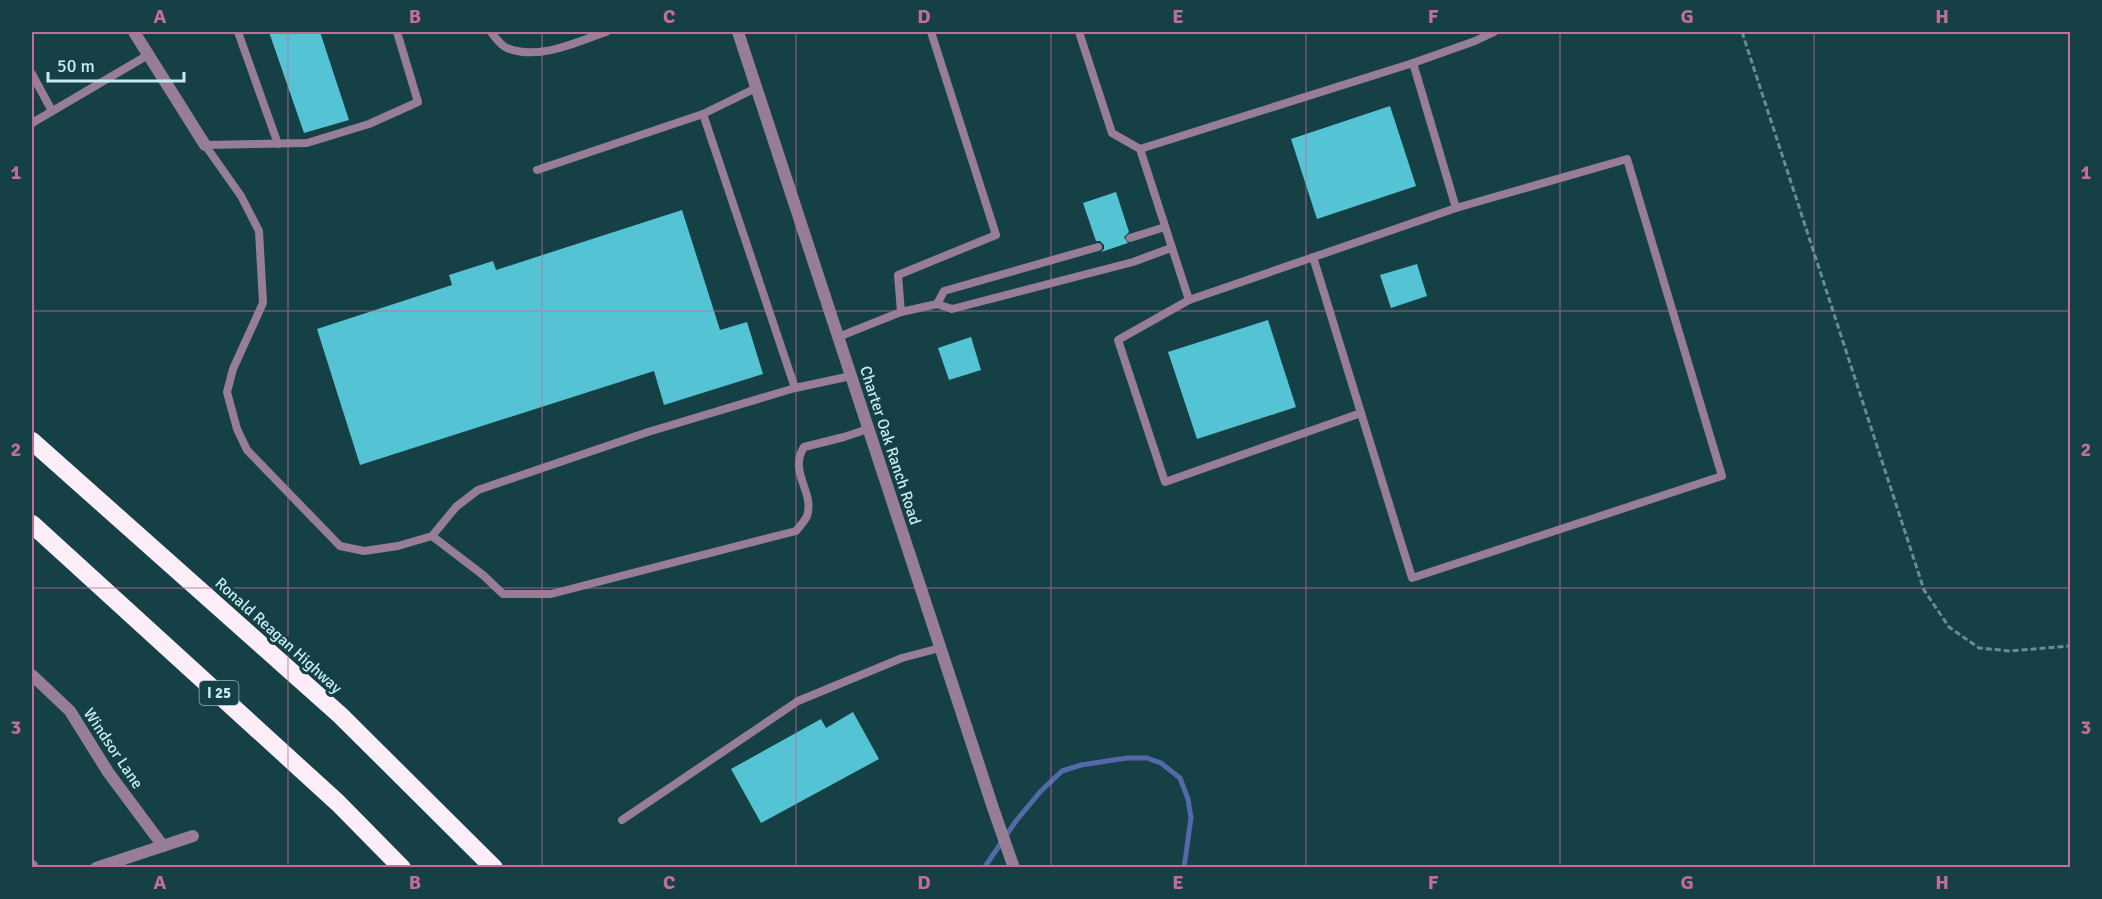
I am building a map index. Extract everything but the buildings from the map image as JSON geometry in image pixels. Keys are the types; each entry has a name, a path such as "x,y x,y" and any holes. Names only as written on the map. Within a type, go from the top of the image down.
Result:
{"highway":[{"name":"Ronald Reagan Highway","path":"32,441 340,715 494,867"},
{"name":"I 25","path":"32,524 338,803 402,867"}],"street":[{"path":"134,32 205,145"},
{"name":"Charter Oak Ranch Road","path":"738,32 1014,867"},
{"name":"Windsor Lane","path":"32,675 70,711 108,772 163,846"},
{"path":"96,867 193,836"}],"lane":[{"path":"238,32 278,144"},
{"path":"205,145 308,143 369,124 418,102 397,32"},
{"path":"491,32 504,48 530,53 565,46 606,32"},
{"path":"901,312 898,275 996,235 931,32"},
{"path":"1079,32 1112,133 1140,149 1189,300"},
{"path":"1140,149 1413,63 1494,32"},
{"path":"32,123 148,54"},
{"path":"1413,63 1456,208"},
{"path":"32,74 52,111"},
{"path":"537,170 703,114 756,88"},
{"path":"703,114 795,388"},
{"path":"205,145 241,196 259,231 262,303 233,369 227,392 237,429 247,450 340,546 363,551 398,546 432,536 456,507 478,490 648,432 795,388 851,376"},
{"path":"1313,257 1412,578 1722,476 1627,159 1456,208 1313,257 1189,300 1118,340 1165,482 1361,413"},
{"path":"1130,238 1164,227"},
{"path":"937,304 944,291 1098,248"},
{"path":"838,337 901,312 937,304 952,309 1133,262 1171,248"},
{"path":"432,536 483,575 503,594 551,594 796,531 807,516 807,497 798,466 798,457 804,447 844,438 868,429"},
{"path":"622,820 798,700 903,658 940,648"}],"path":[{"path":"1742,32 1924,590 1948,627 1979,648 2010,651 2070,646"}],"waterway":[{"path":"984,868 1016,821 1040,792 1062,771 1081,765 1127,758 1147,758 1161,763 1180,778 1188,799 1191,818 1184,868"}]}
